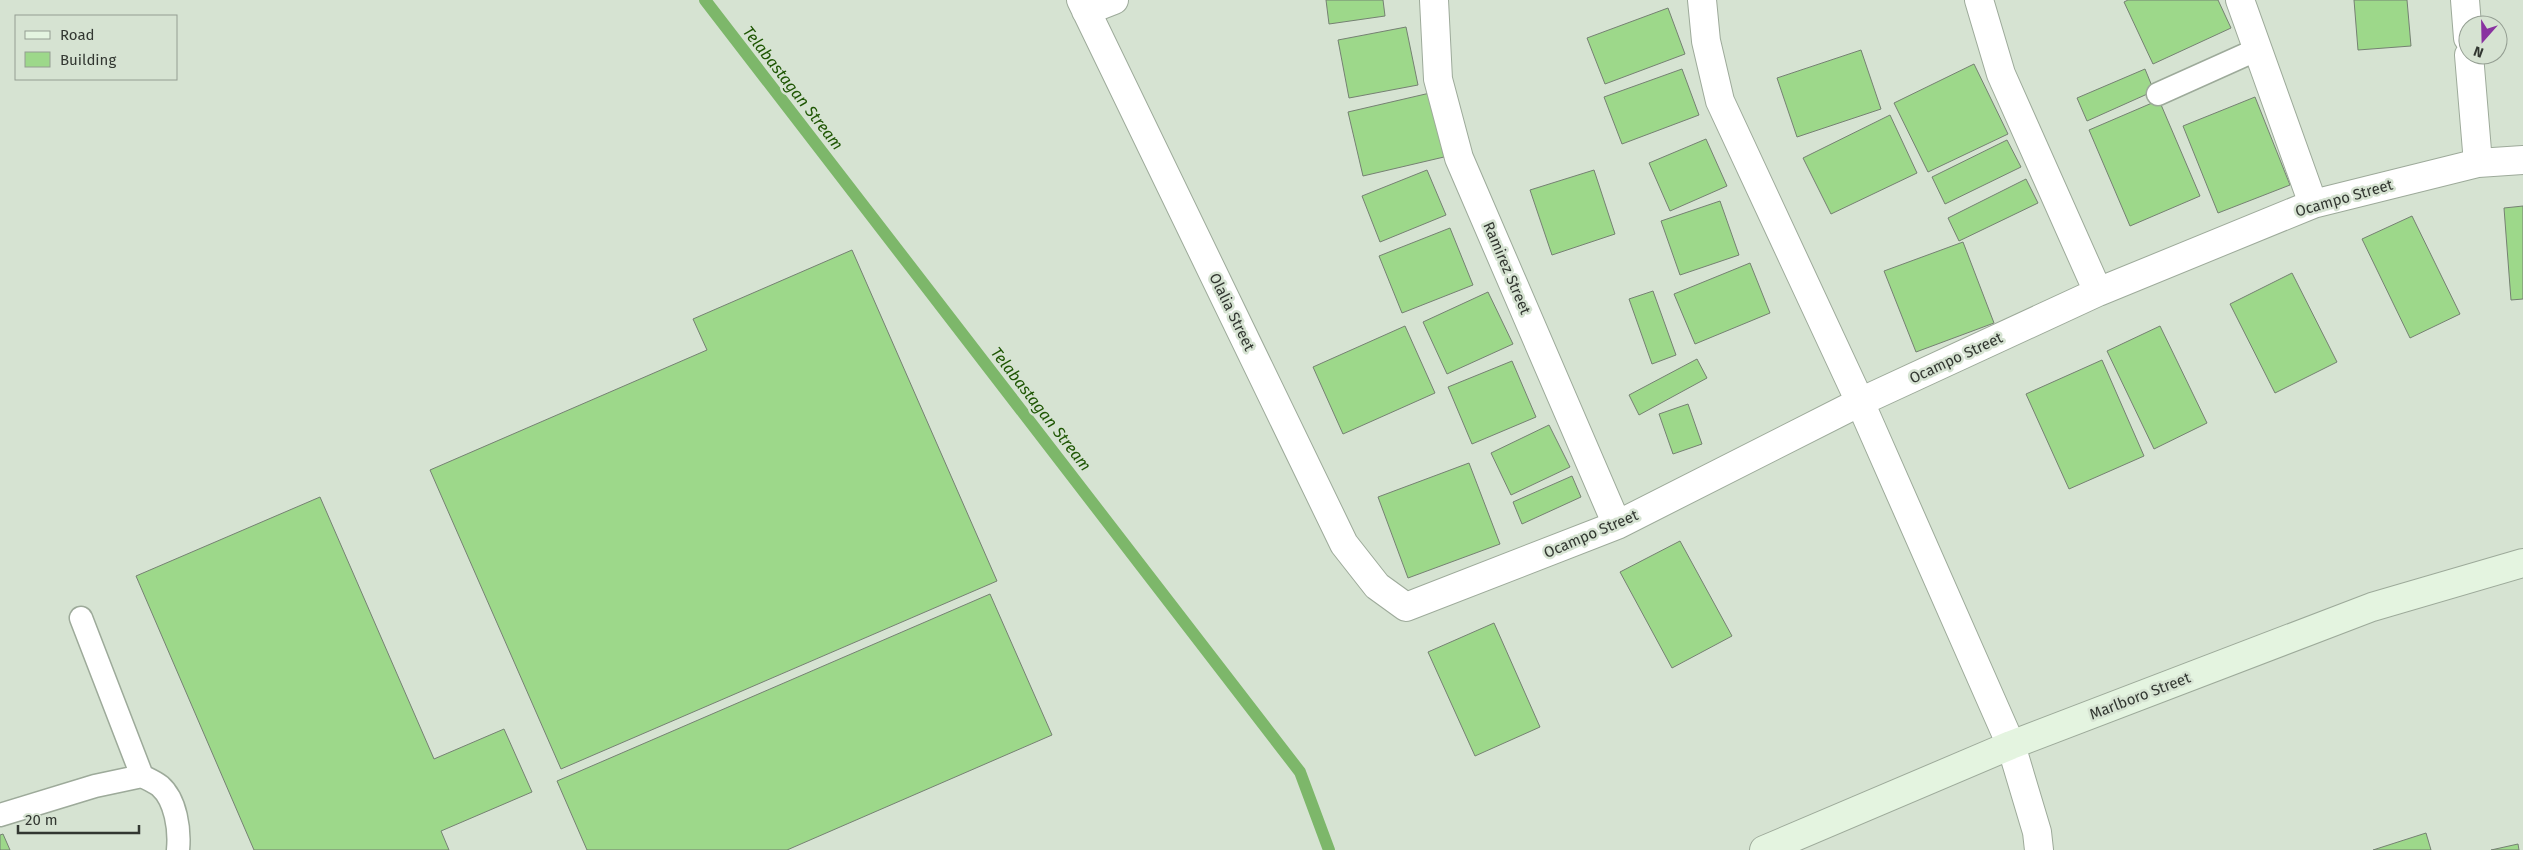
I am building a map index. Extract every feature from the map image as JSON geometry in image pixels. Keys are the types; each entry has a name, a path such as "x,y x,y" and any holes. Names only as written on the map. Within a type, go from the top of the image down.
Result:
{"street":[{"path":"1083,5 1114,0"},
{"name":"Ramirez Street","path":"1434,0 1438,79 1459,158 1617,525"},
{"path":"1702,0 1706,41 1720,101 1860,402 2011,745 2037,832 2039,850"},
{"path":"1979,0 2001,74 2098,292"},
{"path":"2240,0 2256,50 2313,204"},
{"path":"2465,0 2466,15"},
{"name":"Olalia Street","path":"1083,5 1344,544 1378,586 1406,607"},
{"path":"2470,65 2478,163"},
{"name":"Ocampo Street","path":"1406,607 1617,525 1860,402 2098,292 2313,204 2478,163 2523,160"},
{"name":"Marlboro Street","path":"1764,850 2011,745 2372,607 2523,563"}],"lane":[{"path":"2158,94 2256,50"},
{"path":"81,618 142,776 160,786 168,796 180,834 178,850"},
{"path":"0,815 95,786 142,776"}],"building":[{"path":"1326,0 1383,0 1385,16 1329,24"},
{"path":"2128,0 2218,0 2231,28 2153,64 2124,2"},
{"path":"2354,0 2407,0 2411,46 2358,50"},
{"path":"1668,8 1685,54 1605,84 1587,38"},
{"path":"1406,27 1418,85 1349,98 1338,40"},
{"path":"1861,50 1881,109 1797,137 1777,78"},
{"path":"1974,64 2008,134 1928,172 1894,103"},
{"path":"1682,69 1699,115 1622,144 1604,97"},
{"path":"2145,69 2154,91 2087,121 2077,98"},
{"path":"1430,93 1444,157 1363,176 1348,112"},
{"path":"2255,97 2290,185 2218,213 2183,126"},
{"path":"2159,100 2200,196 2130,226 2089,130"},
{"path":"1890,115 1917,173 1831,214 1803,158"},
{"path":"1706,139 1727,186 1670,211 1649,163"},
{"path":"2007,140 2021,167 1945,204 1932,177"},
{"path":"1427,170 1446,215 1380,242 1362,196"},
{"path":"1594,170 1615,234 1552,255 1530,190"},
{"path":"2026,179 2038,203 1959,241 1948,218"},
{"path":"1720,201 1739,255 1680,275 1661,221"},
{"path":"2523,206 2523,299 2511,300 2504,208"},
{"path":"2412,216 2460,314 2410,338 2362,239"},
{"path":"1450,228 1473,285 1402,313 1379,256"},
{"path":"1963,242 1994,323 1916,352 1884,271"},
{"path":"852,250 997,581 561,769 430,470 707,350 693,319"},
{"path":"1750,263 1770,313 1695,344 1674,294"},
{"path":"2292,273 2337,362 2275,393 2230,304"},
{"path":"1653,291 1676,355 1652,364 1629,299"},
{"path":"1488,292 1513,344 1447,374 1423,322"},
{"path":"1405,326 1435,393 1343,434 1313,367"},
{"path":"2160,326 2207,423 2154,449 2107,351"},
{"path":"1697,359 1707,378 1639,415 1629,395"},
{"path":"2102,360 2144,456 2069,489 2026,394"},
{"path":"1512,361 1536,417 1472,444 1448,387"},
{"path":"1688,404 1702,444 1673,454 1659,414"},
{"path":"1549,425 1570,467 1511,495 1491,453"},
{"path":"1469,463 1500,544 1408,578 1378,497"},
{"path":"1572,476 1581,497 1522,524 1513,502"},
{"path":"320,497 434,759 504,729 532,792 441,831 449,850 254,850 136,576"},
{"path":"1680,541 1732,636 1672,668 1620,572"},
{"path":"990,594 1052,735 787,850 587,850 557,781"},
{"path":"1494,623 1540,727 1475,756 1428,652"},
{"path":"2426,833 2431,850 2373,850"},
{"path":"3,834 10,850 0,850 0,835"},
{"path":"2518,844 2519,850 2491,850"}],"waterway":[{"name":"Telabastagan Stream","path":"705,0 1300,772 1329,850"}]}
